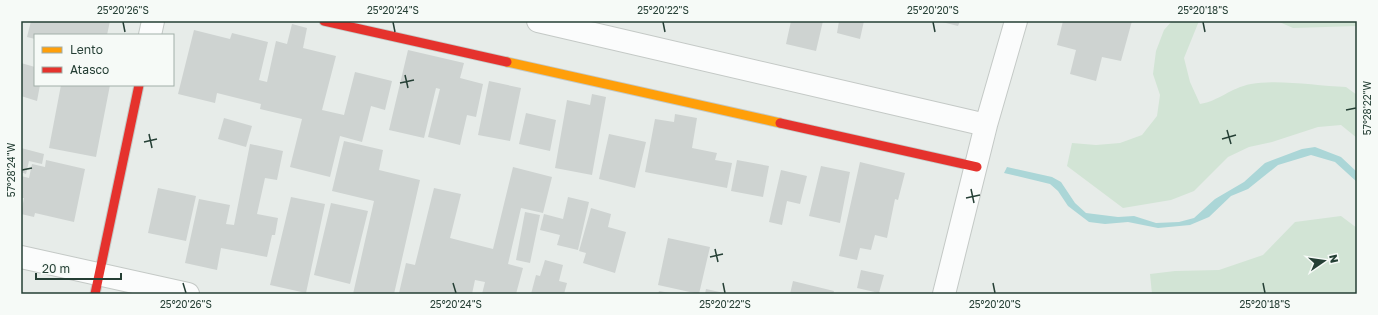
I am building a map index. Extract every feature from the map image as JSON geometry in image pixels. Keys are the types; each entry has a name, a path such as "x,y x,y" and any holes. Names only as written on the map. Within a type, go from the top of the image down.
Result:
{"street":[{"path":"150,34 153,21"},
{"path":"324,21 977,166"},
{"path":"538,21 585,26 986,126"},
{"path":"944,294 986,126 1016,21"},
{"path":"97,284 139,86"},
{"path":"21,257 97,284 188,294"}],"green space":[{"path":"1172,21 1199,21 1184,58 1190,82 1200,104 1213,100 1237,88 1251,84 1286,82 1346,87 1357,95 1357,138 1341,125 1318,127 1272,142 1249,147 1228,157 1194,191 1171,200 1123,208 1067,166 1072,143 1096,145 1120,143 1142,135 1157,116 1160,95 1153,74 1156,51 1164,30"},
{"path":"1277,21 1357,21 1357,26 1293,28"},
{"path":"1341,216 1357,228 1357,294 1152,294 1150,274 1175,271 1219,270 1263,255 1295,222"}],"water":[{"path":"1315,147 1341,157 1357,172 1357,182 1335,162 1311,155 1278,165 1248,189 1231,196 1209,217 1190,225 1158,228 1128,222 1105,224 1089,222 1068,206 1058,191 1050,184 1004,173 1007,167 1052,177 1061,182 1075,203 1086,213 1118,217 1134,216 1156,223 1179,222 1194,218 1215,199 1244,182 1265,163 1302,149"}],"building":[{"path":"31,21 110,21 107,34 34,34 34,39 27,37"},
{"path":"791,21 823,21 816,51 786,44"},
{"path":"839,21 864,21 860,39 837,33"},
{"path":"938,21 960,21 958,26"},
{"path":"1063,21 1132,21 1121,61 1102,57 1096,81 1070,74 1076,50 1057,45"},
{"path":"292,24 307,28 303,48 336,56 322,110 344,115 355,72 392,81 385,110 371,106 362,142 340,136 330,177 290,167 302,119 260,109 261,104 217,93 215,103 178,94 194,30 230,39 232,33 268,42 259,80 267,82 276,41 287,44"},
{"path":"408,50 464,63 460,78 483,84 476,117 467,115 460,145 428,137 440,89 436,88 424,138 389,130"},
{"path":"21,63 34,67 34,86 40,86 37,101 21,96"},
{"path":"489,81 521,88 510,141 478,135"},
{"path":"61,86 110,86 96,157 49,148"},
{"path":"592,94 606,97 592,175 555,168 567,100 590,105"},
{"path":"526,113 556,120 550,151 519,144"},
{"path":"675,114 697,118 692,148 717,153 715,160 732,163 727,188 645,172 655,119 674,122"},
{"path":"224,118 252,126 246,147 218,139"},
{"path":"609,134 646,142 635,188 599,179"},
{"path":"344,141 383,150 379,170 420,180 394,294 353,294 374,201 332,191"},
{"path":"250,144 283,151 277,180 265,178 257,214 278,218 275,235 272,235 267,257 221,248 217,270 185,263 199,199 230,205 226,224 234,225"},
{"path":"21,148 44,154 42,164 29,161 26,174 21,172"},
{"path":"46,160 85,169 74,222 35,213 34,217 21,214 24,198 21,198 21,176 29,178 32,164 45,167"},
{"path":"737,160 769,166 763,197 731,191"},
{"path":"860,162 905,173 898,200 895,199 887,238 875,235 871,250 860,248 857,260 839,256"},
{"path":"821,166 850,172 840,223 809,216"},
{"path":"513,167 552,177 543,213 521,208 508,264 523,268 516,294 482,294 485,282 475,280 472,294 399,293 406,263 415,265 434,188 461,194 450,238 493,249"},
{"path":"781,170 807,176 800,204 787,201 782,225 769,222"},
{"path":"158,188 196,196 186,241 148,233"},
{"path":"291,197 325,204 306,293 270,285"},
{"path":"568,197 589,202 578,250 557,245 560,235 540,230 544,214 563,219"},
{"path":"331,203 368,211 350,284 314,275"},
{"path":"591,208 611,214 608,227 626,232 615,273 583,263 586,253 579,251"},
{"path":"525,212 540,215 530,263 516,260"},
{"path":"668,238 710,247 699,294 658,285"},
{"path":"545,260 563,265 559,281 567,283 564,294 531,294 536,275 540,276"},
{"path":"861,270 884,275 879,293 857,288"},
{"path":"793,281 834,291 833,294 790,294"},
{"path":"706,289 724,293 724,294 705,294"},
{"path":"659,291 670,293 670,294 658,294"}],"traffic: slow":[{"path":"507,62 780,123"}],"traffic: jam":[{"path":"324,21 507,62"},
{"path":"95,294 139,86"},
{"path":"780,123 977,167"}]}
